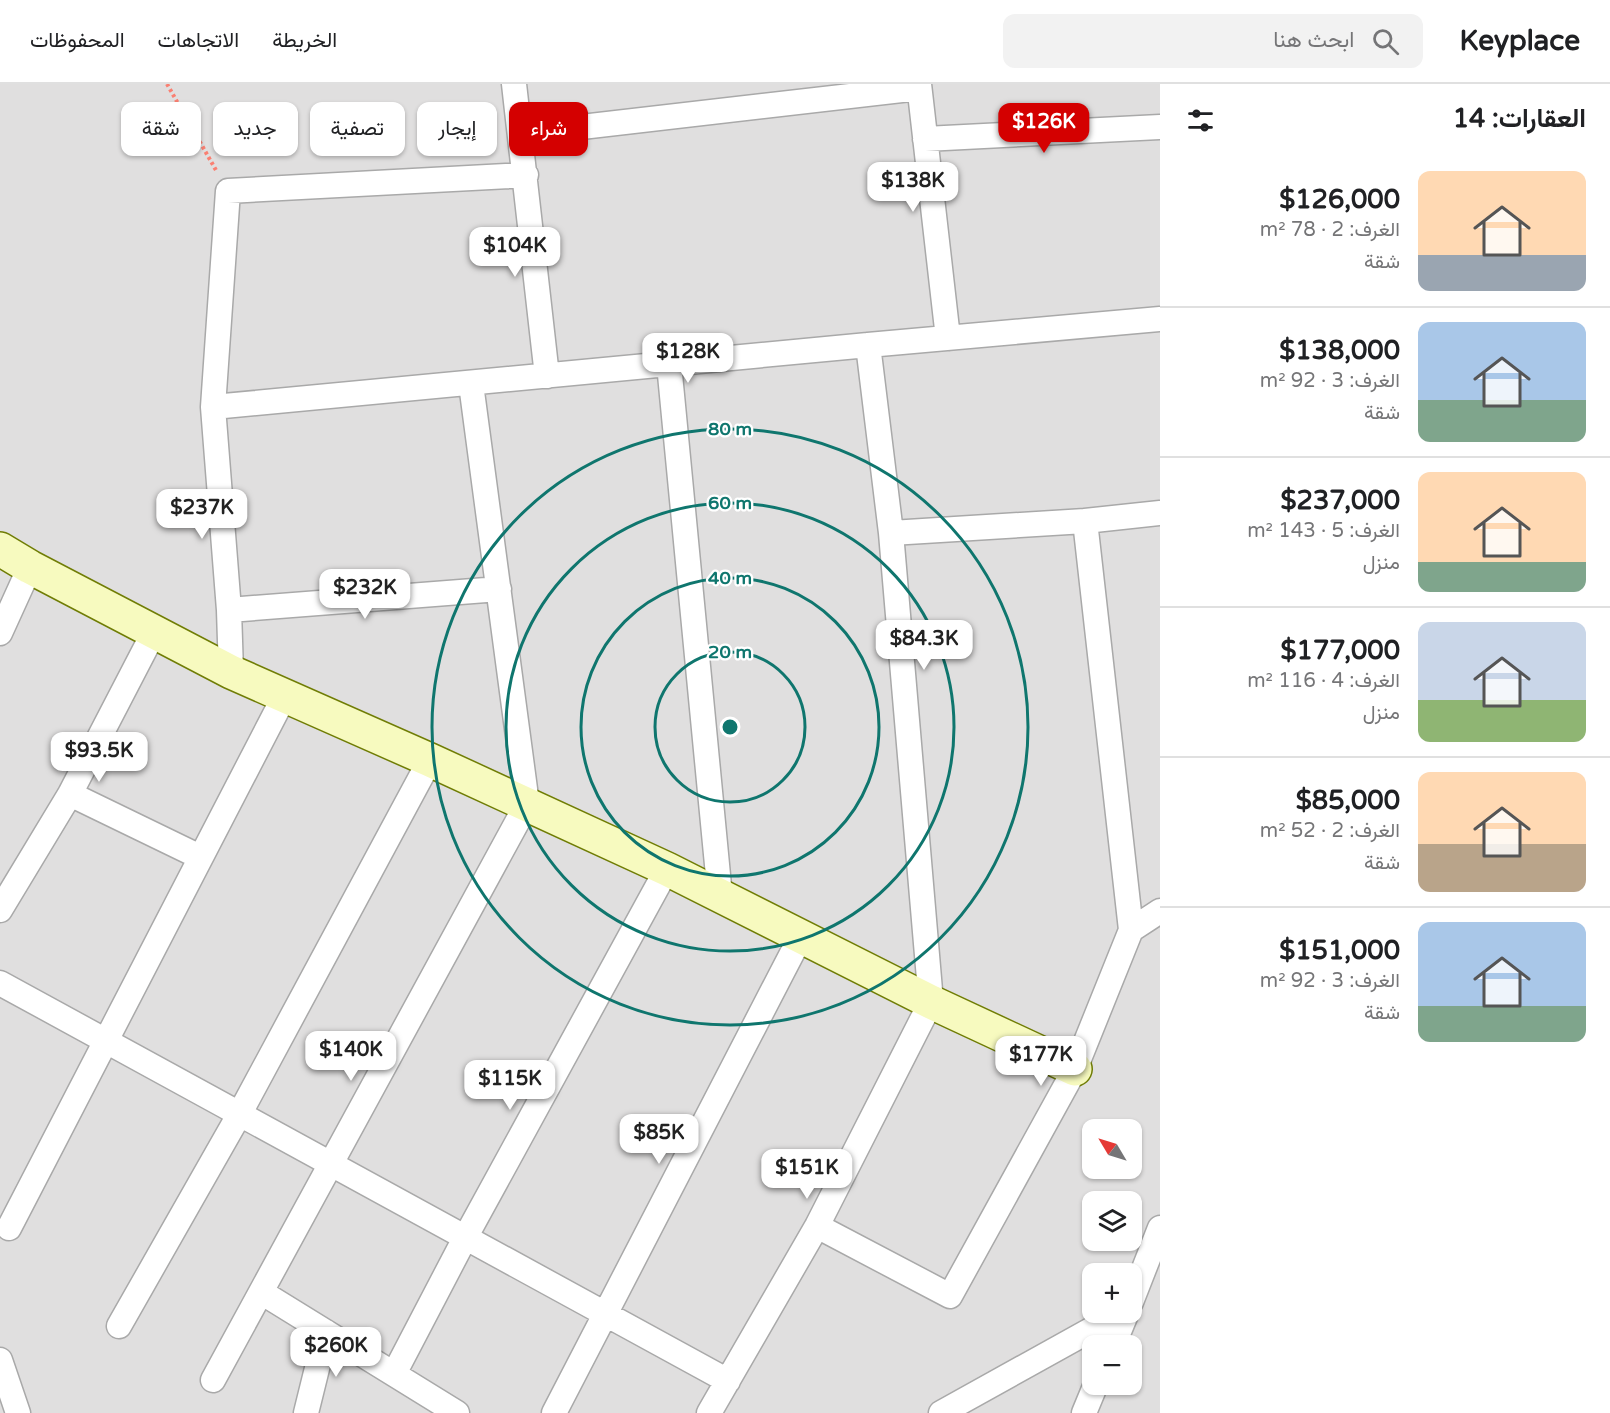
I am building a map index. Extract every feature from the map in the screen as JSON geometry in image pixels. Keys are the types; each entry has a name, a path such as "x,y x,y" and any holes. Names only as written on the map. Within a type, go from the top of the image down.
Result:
{"street":[{"path":"514,84 517,102"},
{"path":"588,126 919,86 948,338"},
{"path":"925,139 1160,127"},
{"path":"524,156 547,376"},
{"path":"231,672 229,610 213,407 228,191 526,175"},
{"path":"213,407 1160,319"},
{"path":"709,1413 817,1226 931,1002 891,533 868,345"},
{"path":"669,364 720,896"},
{"path":"213,1380 526,804 471,384"},
{"path":"891,533 1085,521 1160,513"},
{"path":"817,1226 950,1296 1075,1069 1131,930 1085,521"},
{"path":"0,549 231,672 667,869 931,1002 1075,1069"},
{"path":"0,633 30,567"},
{"path":"229,610 499,589"},
{"path":"0,910 70,794 154,632"},
{"path":"9,1228 285,695"},
{"path":"120,1326 238,1115 430,760"},
{"path":"70,794 201,857"},
{"path":"394,1374 465,1238 667,869"},
{"path":"1131,930 1160,911"},
{"path":"554,1413 801,936"},
{"path":"0,983 728,1381"},
{"path":"1142,1274 1160,1228"},
{"path":"261,1292 457,1413"},
{"path":"941,1413 1105,1323"},
{"path":"306,1413 326,1332"},
{"path":"0,1360 18,1413"},
{"path":"1084,1413 1091,1395"}],"path":[{"path":"167,84 228,191"}],"shaded area":[{"path":"0,84 1160,84 1160,1413 0,1413"}]}
